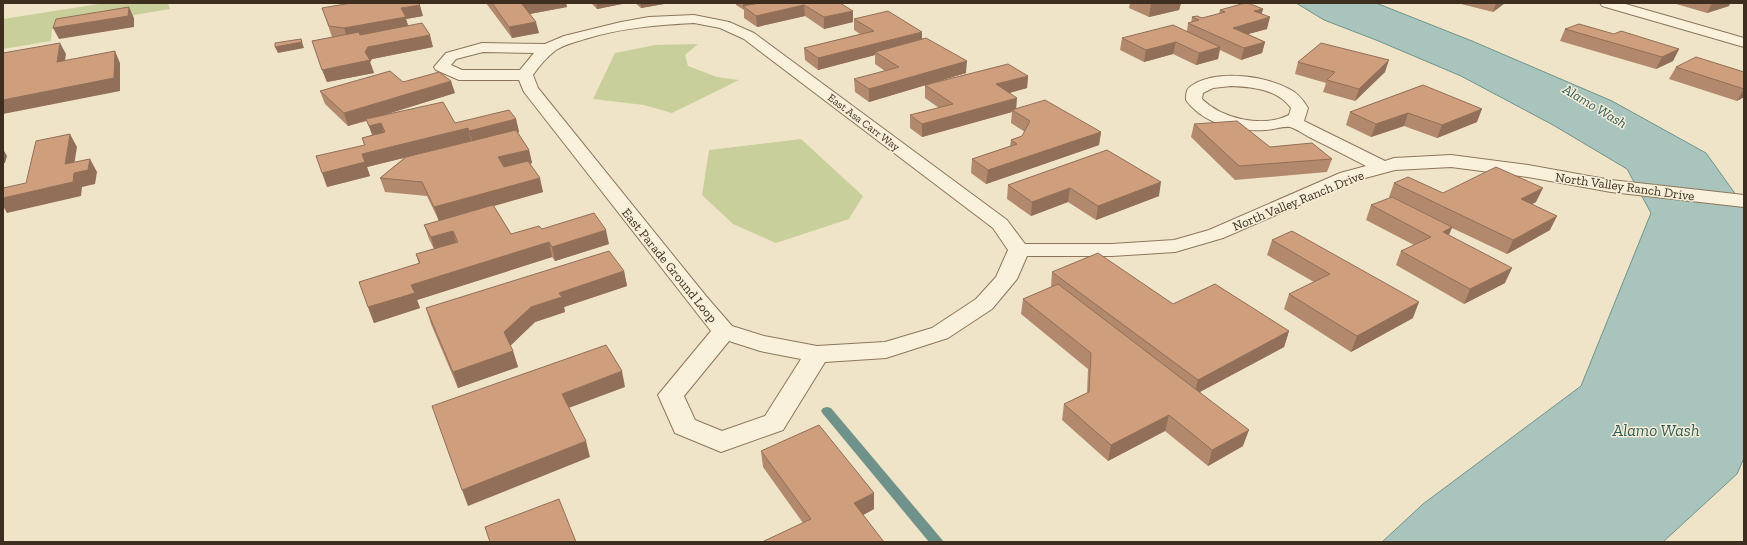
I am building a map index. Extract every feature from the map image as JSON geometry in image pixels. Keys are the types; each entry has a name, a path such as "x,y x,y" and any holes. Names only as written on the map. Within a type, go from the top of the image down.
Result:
{"street":[{"path":"1607,3 1744,43"},
{"name":"East Asa Carr Way","path":"548,49 565,40 606,27 697,13 749,36 1000,224 1019,250"},
{"path":"482,47 548,49 534,62 525,75 459,75 442,67 451,56 482,47"},
{"name":"East Parade Ground Loop","path":"525,75 530,89 698,301 724,331 760,343 817,354 886,350 940,333 984,304 1006,279 1019,250"},
{"path":"1291,121 1296,118 1300,108 1290,96 1276,89 1250,82 1229,81 1210,83 1195,91 1194,100 1200,108 1219,118 1254,126 1277,125 1291,121 1383,167"},
{"name":"North Valley Ranch Drive","path":"1019,250 1112,250 1175,246 1216,234 1346,177 1394,164 1451,162 1528,171 1611,186 1744,201"},
{"path":"724,331 671,395 684,426 721,442 774,423 817,354"}],"green space":[{"path":"105,3 168,3 170,9 52,29 51,41 3,49 3,19"},
{"path":"698,44 685,55 688,66 717,77 739,80 672,113 644,105 593,99 615,53 655,45"},
{"path":"801,139 863,196 849,219 776,243 733,224 702,195 709,150"}],"water":[{"name":"Alamo Wash","path":"1296,3 1376,3 1472,41 1612,101 1706,153 1744,206 1744,458 1737,474 1663,542 1382,542 1423,504 1581,386 1651,213 1627,169 1553,125 1461,76 1324,20"}],"building":[{"path":"351,3 418,3 420,5 401,8 406,17 344,28 329,26 322,8"},
{"path":"492,3 526,3 522,4 536,22 509,27"},
{"path":"760,3 840,3 853,11 824,17 804,5 756,16 743,6"},
{"path":"1245,3 1263,9 1254,11 1270,17 1233,28 1265,42 1244,48 1188,23 1199,20 1192,17 1197,16 1202,18 1225,12 1220,10"},
{"path":"129,7 128,16 53,28 56,19"},
{"path":"888,11 922,32 818,58 804,48 874,31 854,19"},
{"path":"422,23 430,35 368,47 365,52 370,60 322,70 312,41 359,32 360,35"},
{"path":"1579,24 1614,34 1621,31 1679,49 1662,57 1565,29"},
{"path":"1173,25 1220,47 1199,53 1176,42 1146,50 1122,38"},
{"path":"926,38 967,61 869,89 854,79 899,67 875,52"},
{"path":"301,39 302,42 275,47 275,43"},
{"path":"60,43 57,62 115,51 114,78 3,100 3,53"},
{"path":"1321,43 1389,60 1359,89 1327,80 1335,72 1298,62"},
{"path":"1696,57 1744,72 1744,89 1676,67"},
{"path":"1008,64 1028,76 996,84 1017,98 922,124 910,115 953,104 925,85"},
{"path":"390,71 403,82 439,72 451,81 344,113 320,91"},
{"path":"1423,85 1482,109 1442,125 1408,113 1376,124 1350,112"},
{"path":"1045,100 1101,132 988,170 972,159 1017,144 1011,140 1022,136 1030,121 1012,110"},
{"path":"443,102 455,123 509,110 516,119 469,131 468,128 362,154 365,162 322,173 316,156 365,145 362,138 385,132 381,123 369,126 366,119"},
{"path":"1237,121 1270,147 1312,143 1332,159 1239,166 1194,124"},
{"path":"516,130 529,150 498,157 504,167 528,161 540,178 434,207 422,182 380,178 406,157"},
{"path":"70,134 65,164 90,159 88,170 74,173 73,182 3,198 3,188 26,183 36,141"},
{"path":"1107,150 1161,182 1098,206 1070,188 1032,202 1008,185"},
{"path":"1496,167 1543,188 1521,199 1557,216 1513,240 1394,183 1408,177 1443,193"},
{"path":"1392,197 1452,227 1443,232 1512,268 1470,289 1401,251 1431,237 1371,205"},
{"path":"493,205 511,234 539,226 542,229 594,213 606,230 552,247 549,242 411,285 415,293 368,307 359,282 420,263 416,254 458,242 453,231 431,237 424,225"},
{"path":"1292,231 1419,302 1357,336 1289,294 1330,274 1272,240"},
{"path":"609,251 624,271 559,293 562,297 531,307 504,332 513,351 453,372 426,308"},
{"path":"1098,253 1173,304 1215,284 1289,331 1198,380 1052,272"},
{"path":"1058,284 1249,430 1212,450 1169,415 1111,445 1064,404 1089,392 1091,353 1023,299"},
{"path":"606,345 622,371 562,394 586,441 462,490 432,406"},
{"path":"819,425 874,493 854,503 884,542 762,542 811,519 761,451"},
{"path":"559,499 576,542 490,542 485,527"}],"waterway":[{"path":"827,411 937,542"}]}
